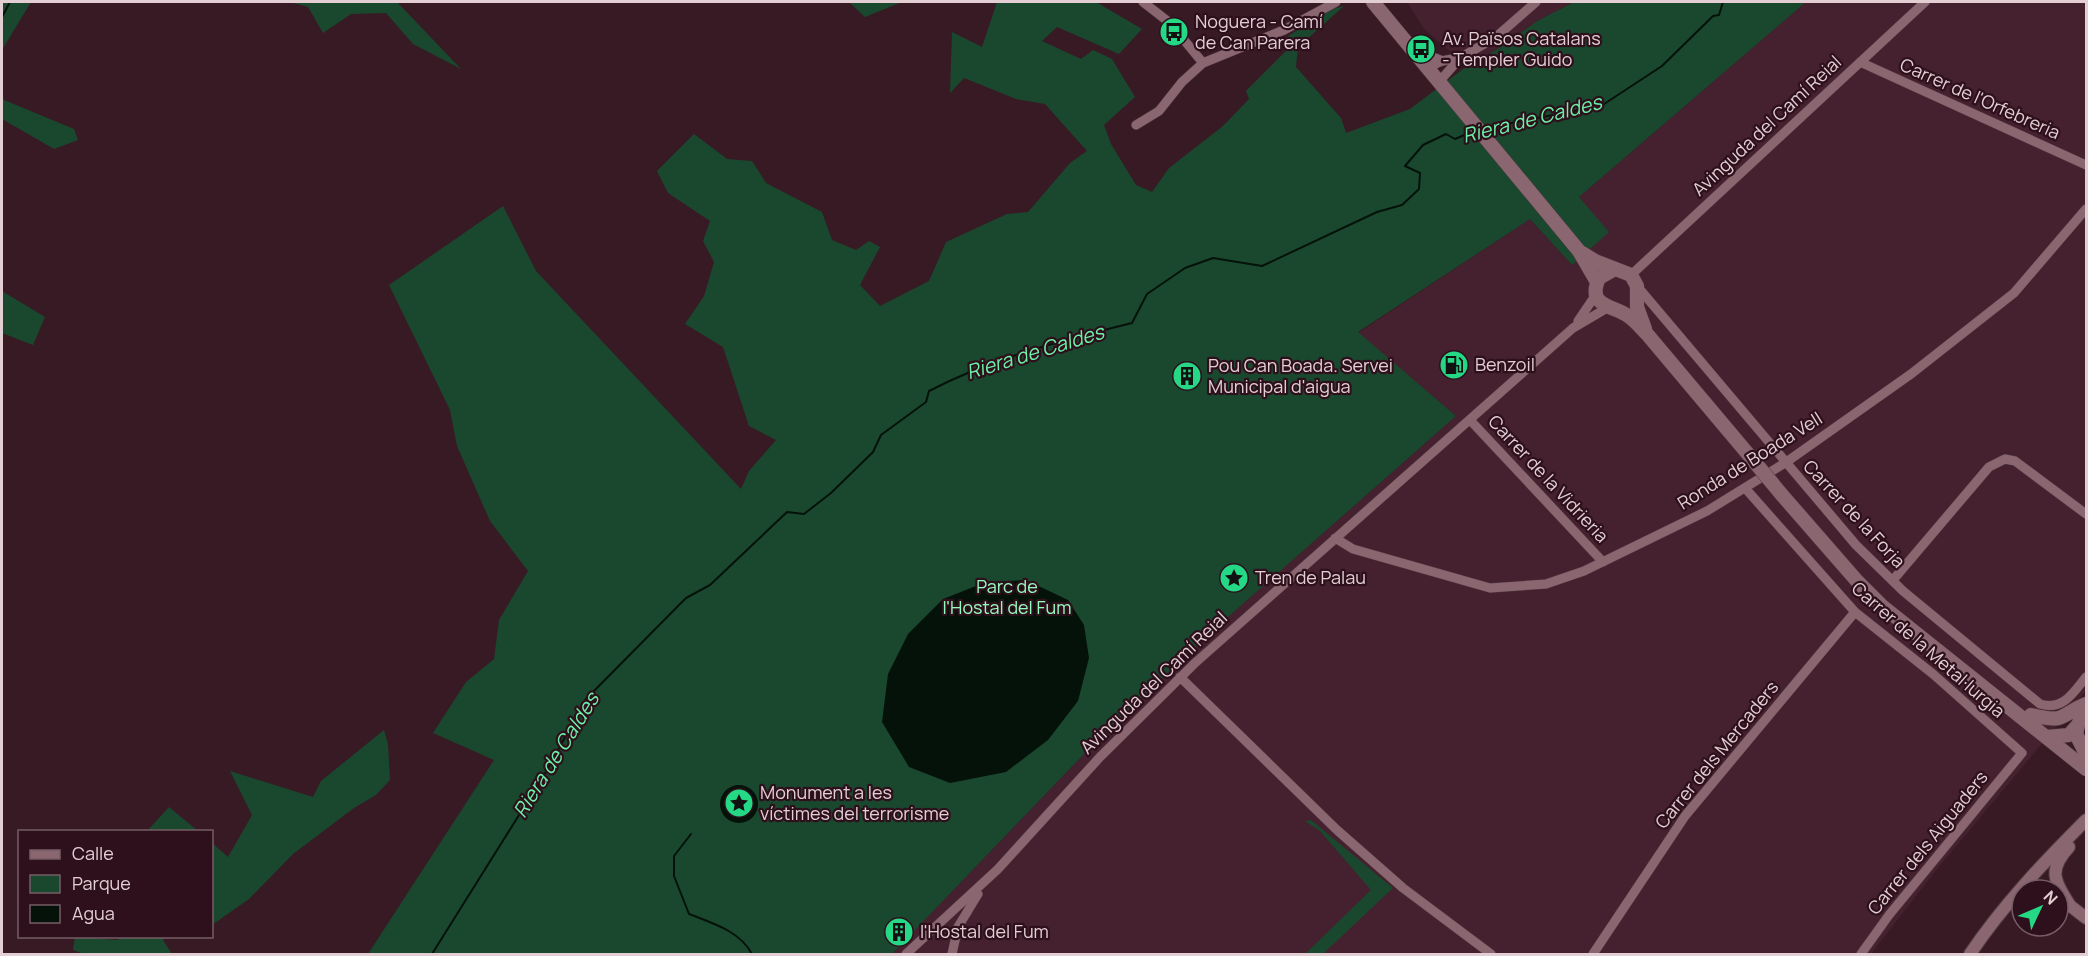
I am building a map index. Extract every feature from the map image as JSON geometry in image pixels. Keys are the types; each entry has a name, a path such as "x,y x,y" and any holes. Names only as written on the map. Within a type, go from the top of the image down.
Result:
{"main road":[{"path":"1373,2 1579,251 1597,287 1599,300 1630,318 1647,334 1857,581 1908,628 2053,737 2086,756"},
{"path":"1579,251 1615,269 1635,286 1647,334"},
{"path":"1597,287 1602,275 1615,269"},
{"path":"1612,309 1629,306 1635,286"},
{"path":"1835,557 2031,715 2068,754 2086,769"},
{"path":"2053,737 2086,705"},
{"path":"2031,715 2072,721"},
{"path":"2072,721 2086,756"}],"street":[{"path":"1143,2 1170,23 1203,63"},
{"path":"1136,125 1159,111 1182,82 1203,63 1284,30 1336,2"},
{"path":"1438,83 1460,58 1496,37 1536,2"},
{"name":"Avinguda del Camí Reial","path":"1635,286 1860,62 1925,2"},
{"path":"1410,49 1443,61"},
{"path":"1429,71 1432,66 1443,61 1460,58"},
{"name":"Carrer de l'Orfebreria","path":"1860,62 2086,165"},
{"name":"Ronda de Boada Vell","path":"1335,538 1353,549 1490,588 1546,584 1603,562 1707,511 1785,463 1978,323 2014,293 2086,209"},
{"name":"Carrer de la Forja","path":"1635,286 1856,545 1893,580 2030,698 2050,707 2068,700 2086,677"},
{"name":"Avinguda del Camí Reial","path":"1573,328 1597,287"},
{"name":"Avinguda del Camí Reial","path":"906,954 998,868 1100,757 1180,677 1573,328 1612,309"},
{"name":"Carrer de la Vidrieria","path":"1470,420 1603,562"},
{"path":"1893,580 1989,467 2005,459 2015,460 2086,514"},
{"name":"Carrer de la Metal·lurgia","path":"1745,488 1855,612 1933,674 2022,753"},
{"name":"Carrer dels Mercaders","path":"1593,954 1685,816 1855,612"},
{"path":"1180,677 1337,830 1403,888 1491,954"},
{"name":"Carrer dels Aiguaders","path":"1861,954 1889,915 2022,753"},
{"path":"1998,915 2004,898 2017,881 2086,810"},
{"path":"1970,954 1998,915 2034,873 2086,820"},
{"path":"2055,878 2054,872 2059,860 2086,830"},
{"path":"952,954 958,927 971,903 998,868"},
{"path":"2070,906 2086,918"},
{"path":"1978,954 2010,910"}],"shaded area":[{"path":"1407,2 1574,2 1537,21 1501,47 1467,66 1424,29"},
{"path":"1806,2 2086,2 2086,691 1938,868 1871,954 892,954 1109,728 1228,617 1456,416 1358,333 1530,219 1572,265 1579,197"}],"green space":[{"path":"2,2 31,2 2,50"},
{"path":"290,2 397,2 461,69 413,44 386,13 351,14 323,33 308,7"},
{"path":"849,2 902,2 865,17"},
{"name":"Parc de l'Hostal del Fum","path":"997,2 1096,2 1142,29 1119,54 1057,27 1042,41 1081,59 1093,50 1112,59 1135,97 1104,125 1111,144 1136,185 1152,192 1169,168 1223,126 1249,99 1246,91 1289,48 1287,37 1328,10 1344,6 1298,47 1296,67 1341,118 1346,133 1410,109 1467,66 1501,47 1537,21 1574,2 1806,2 1579,197 1609,232 1572,265 1530,219 1358,332 1456,416 1228,617 1109,728 892,954 368,954 494,760 433,733 466,682 494,659 499,620 528,571 490,521 457,446 450,410 389,285 503,206 536,271 741,489 749,471 776,440 749,426 723,347 685,324 704,296 714,262 703,241 710,221 668,193 657,171 694,134 727,159 752,161 766,183 822,212 832,240 856,250 869,241 880,247 860,285 880,306 929,281 946,242 1007,214 1028,212 1070,163 1087,151 1045,104 1016,99 964,78 950,93 952,32 982,47"},
{"path":"2,94 4,100 74,129 78,140 54,149 2,119"},
{"path":"2,291 45,317 33,345 2,333"},
{"path":"384,730 388,744 390,780 376,795 354,808 293,854 249,899 213,924 213,844 228,857 252,815 230,771 313,797 321,781"},
{"path":"169,807 197,830 148,830"},
{"path":"1311,820 1393,888 1323,954 1305,954 1371,890 1320,831 1305,821"},
{"path":"75,938 119,940 117,938 164,938 163,940 172,954 84,954 73,950"}],"water":[{"path":"1026,580 1068,600 1084,625 1089,658 1078,701 1048,740 1006,772 950,783 909,767 882,722 888,674 908,634 943,599 986,582"},
{"path":"739,785 753,790 758,804 753,818 739,823 725,818 720,804 725,790"}],"waterway":[{"path":"2,17 10,2"},
{"name":"Riera de Caldes","path":"1485,128 1601,106 1662,66 1713,16 1719,15 1723,2"},
{"name":"Riera de Caldes","path":"432,954 546,772 586,699 686,598 710,585 787,512 804,514 831,493 873,452 881,435 926,402 929,391 1003,359 1132,323 1147,294 1185,268 1213,258 1262,266 1377,212 1402,205 1419,189 1420,173 1405,166 1423,145 1446,134 1455,139 1474,131"},
{"path":"691,834 674,856 674,876 689,914 733,934 747,946 752,954"}],"place":[{"name":"Noguera - Camí de Can Parera","path":"1174,32"},
{"name":"Av. Països Catalans - Templer Guido","path":"1421,49"},
{"name":"Benzoil","path":"1454,365"},
{"name":"Pou Can Boada. Servei Municipal d'aigua","path":"1187,376"},
{"name":"Tren de Palau","path":"1234,578"},
{"name":"Monument a les víctimes del terrorisme","path":"739,803"},
{"name":"l'Hostal del Fum","path":"899,932"}]}
